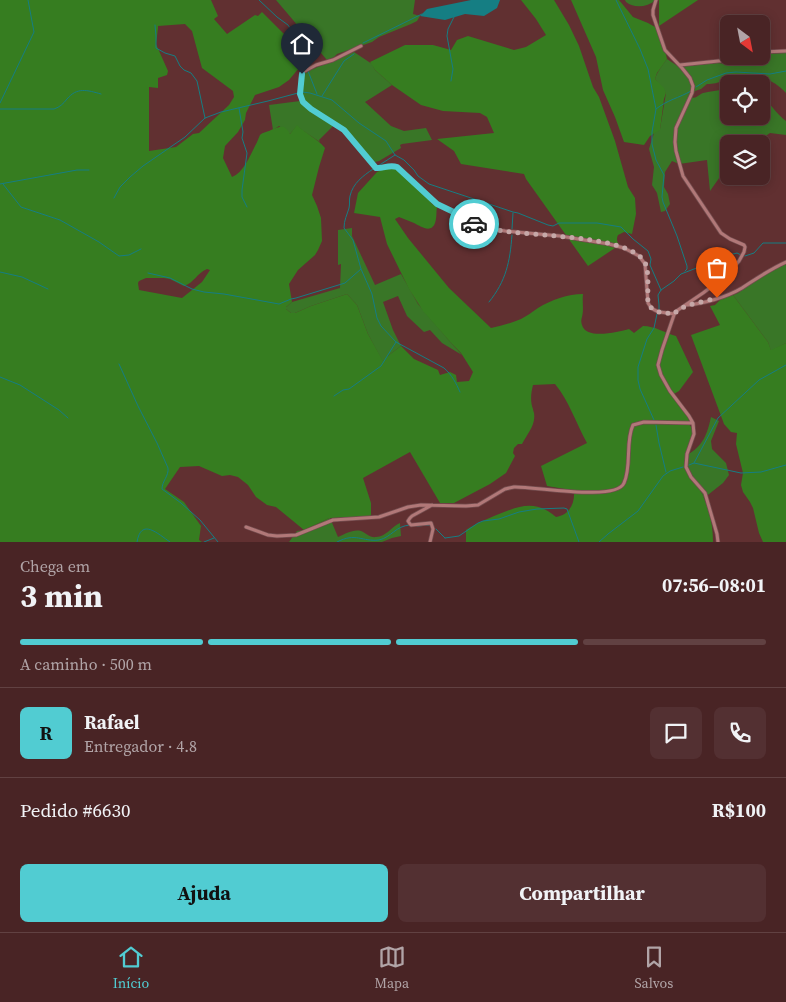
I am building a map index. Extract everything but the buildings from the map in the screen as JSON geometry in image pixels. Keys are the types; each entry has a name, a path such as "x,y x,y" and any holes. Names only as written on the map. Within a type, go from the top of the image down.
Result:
{"street":[{"path":"656,0 653,10 663,44 667,53 692,82 693,89 689,102 676,128 675,142 681,171 721,233 745,247 742,256 731,272 715,285 676,310 658,365 670,391 693,423 694,434 687,454 686,467 691,478 705,493 718,542"},
{"path":"361,46 303,72 300,94 306,105 344,130 376,168 397,167 437,204 482,227 570,238 624,248 639,256 646,264 648,303 651,308 674,314"},
{"path":"770,52 786,51"},
{"path":"679,65 720,61"},
{"path":"685,305 734,292 786,262"},
{"path":"246,527 268,535 296,535 333,520 379,517 414,506 432,504 478,505 505,489 514,487 584,492 615,490 625,482 633,425 644,422 693,423"},
{"path":"430,542 433,529 431,523 411,525 408,521 412,516 432,504"}],"green space":[{"path":"0,0 211,0 218,16 214,19 227,34 262,12 288,38 298,54 299,68 289,80 279,87 255,95 238,132 225,146 223,158 232,177 240,172 246,164 261,134 284,127 290,134 297,125 319,141 325,148 312,195 321,218 322,241 315,255 298,270 289,284 292,302 286,309 291,313 347,294 357,305 368,334 383,361 401,346 414,359 438,370 440,375 450,372 456,375 457,382 469,381 473,372 461,353 423,311 409,289 387,244 380,217 354,213 358,193 377,172 390,166 397,166 437,207 436,221 428,229 399,217 395,219 449,288 491,328 521,319 554,300 583,294 581,321 585,330 596,334 603,334 629,329 634,333 643,326 656,328 676,336 693,372 679,391 672,395 688,416 689,421 687,422 693,429 687,463 708,507 712,524 713,542 466,542 466,530 480,522 518,507 533,506 548,511 556,517 561,516 570,508 574,491 547,486 541,466 587,443 555,384 533,385 531,400 534,422 522,444 518,444 514,448 513,453 515,456 506,473 490,484 454,503 440,503 410,452 363,478 371,503 371,515 369,517 329,518 304,530 276,507 267,505 256,497 248,485 238,477 222,476 199,466 180,467 165,489 184,502 201,526 199,540 202,542 0,542","holes":["185,24 192,31 202,68 233,91 234,97 229,105 199,133 193,134 176,147 149,151 149,87 158,88 158,78 167,75 168,71 156,44 158,26","207,269 210,270 202,282 182,298 139,290 139,281 146,278 170,279 184,286"]},
{"path":"276,0 415,0 413,14 420,16 417,21 411,24 379,37 372,42 337,54 327,60"},
{"path":"521,0 554,0 569,25 579,46 593,87 599,97 615,141 628,187 635,198 636,214 632,234 624,232 618,235 617,240 620,246 588,266 524,174 461,164 454,151 437,139 494,133 487,117 480,113 443,111 421,105 392,85 375,70 370,62 405,45 433,45 451,50 457,40 468,36 514,50 526,47 546,35"},
{"path":"571,0 619,0 633,17 655,27 662,37 667,59 655,79 664,88 666,93 660,130 650,136 644,145 624,142 603,90 596,57"},
{"path":"625,0 656,0 645,6 633,6"},
{"path":"659,0 698,0 659,26"},
{"path":"354,52 372,64 375,70 392,85 365,102 391,126 404,131 426,128 432,140 402,144 400,145 401,148 375,162 361,150 347,133 334,125 319,140 320,142 297,126 290,134 279,126 273,130 269,105 300,101 298,88 301,74"},
{"path":"786,53 786,93 770,81 770,75 720,75 720,82 707,84 695,91 692,98 703,93 720,90 720,125 770,125 770,104 786,121 786,135 770,133 767,135 720,135 720,177 710,191 707,160 679,164 672,161 665,172 664,187 670,204 665,211 661,212 657,193 652,185 654,167 649,149 654,133 660,129 666,93 655,79 658,71 667,59 679,67 717,63 720,65 770,65 770,54"},
{"path":"352,228 352,236 375,285 401,274 418,304 462,355 442,343 430,330 424,332 407,316 398,296 383,302 401,346 383,362 368,334 357,305 347,294 295,313 291,313 286,309 292,302 340,288 341,264 338,265 338,230"},
{"path":"786,264 786,343 771,351 768,342 733,295 768,272"},
{"path":"733,295 768,342 771,350 786,343 786,542 763,542 753,508 741,485 743,473 736,444 737,433 731,432 724,424 691,335 720,325 710,306 715,305 723,297"},
{"path":"711,417 719,421 711,441 712,449 726,463 729,475 723,483 704,498 688,467 687,455 701,444"},
{"path":"329,518 338,537 349,532 361,531 372,537 380,537 400,523 401,536 382,542 289,542 297,531 304,530"}],"water":[{"path":"471,0 500,0 497,8 484,16 465,14 445,20 420,16 427,9"}],"waterway":[{"path":"0,103 34,32 28,0"},
{"path":"259,0 288,25 302,45 307,67"},
{"path":"616,0 648,69 656,109 652,144 656,160 664,175 663,202 687,266 685,271"},
{"path":"363,43 422,14"},
{"path":"451,81 453,69 447,36 454,17"},
{"path":"155,25 156,48 175,56 180,66 191,73 197,81 205,118"},
{"path":"322,96 344,61 354,54"},
{"path":"308,71 317,94"},
{"path":"696,87 707,80 726,73 770,74 786,71"},
{"path":"0,109 54,109 78,91 82,90 101,94"},
{"path":"656,109 664,103 691,91"},
{"path":"302,92 332,100 359,123 386,141 395,155 404,160 418,176 429,184 518,213 548,225 553,226 559,223 597,223 621,227 648,251 651,259 650,265 661,290"},
{"path":"114,198 120,187 130,177 185,137 205,118 221,112 298,93"},
{"path":"239,108 243,132 242,138 247,153 242,190 242,197 247,207"},
{"path":"378,166 395,155"},
{"path":"373,169 353,187 344,228 353,240 361,269 372,294 377,318 381,326 396,342 444,368 454,379 460,392"},
{"path":"0,184 77,170 89,170"},
{"path":"3,184 21,207 60,220 99,242 119,256 129,255 141,249"},
{"path":"512,229 513,213"},
{"path":"489,302 506,271 512,235"},
{"path":"745,256 754,253 763,243 786,243"},
{"path":"659,310 658,295 661,290 681,274 733,254 741,255"},
{"path":"148,273 170,278 192,289 204,292 279,304 345,283 361,269"},
{"path":"0,272 22,277 48,289"},
{"path":"654,420 640,389 638,367 647,339 654,328 657,314"},
{"path":"334,396 343,390 349,389 381,366 396,342"},
{"path":"119,364 168,468 162,489 200,520 218,542"},
{"path":"694,463 718,418 759,380 786,365"},
{"path":"0,377 20,385 68,418"},
{"path":"656,425 666,472"},
{"path":"689,465 694,463 741,473 761,472 786,465"},
{"path":"599,542 638,511 663,476 670,471 683,467"},
{"path":"445,538 459,536 483,521 499,519 519,512 537,509 564,508 567,509 579,542"},
{"path":"337,542 349,538 379,540 401,527 410,525"},
{"path":"417,526 430,525"},
{"path":"137,542 139,534 142,530 146,529 155,532 170,542"},
{"path":"436,529 445,538"},
{"path":"204,542 214,538"}],"way so far":[{"path":"474,224 505,231 560,236 624,248 639,256 646,264 648,303 654,311 674,314 676,310 685,305 717,298"}],"route":[{"path":"302,74 300,94 303,102 311,109 340,126 376,168 397,167 437,204 474,224"}]}
